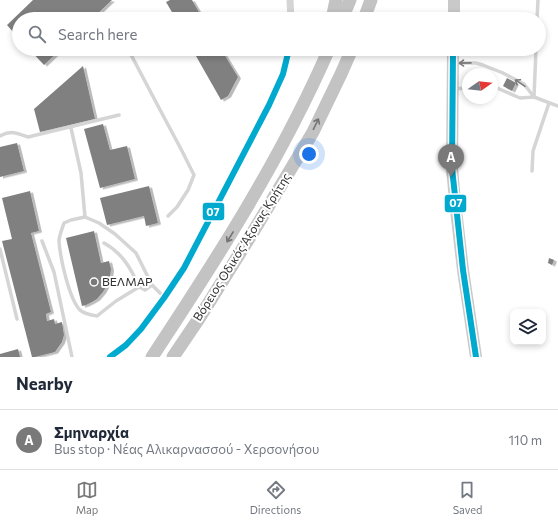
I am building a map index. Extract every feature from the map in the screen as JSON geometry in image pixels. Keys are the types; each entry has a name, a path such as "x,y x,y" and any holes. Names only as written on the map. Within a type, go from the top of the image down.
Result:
{"highway":[{"path":"333,12 336,0"},
{"path":"345,12 350,0"},
{"path":"367,12 371,0"},
{"path":"250,204 275,146 319,56"},
{"name":"Βόρειος Οδικός Άξονας Κρήτης","path":"152,357 250,204 281,149 317,78 326,56"},
{"name":"Βόρειος Οδικός Άξονας Κρήτης","path":"173,357 253,232 313,132 349,56"}],"main road":[{"path":"454,0 454,12"},
{"path":"453,56 452,168 463,270 476,357"}],"street":[{"path":"290,0 291,12"},
{"path":"110,357 126,345 141,329 184,268 269,106 283,74 288,56"}],"lane":[{"path":"537,12 538,0"},
{"path":"132,56 194,175 188,190 177,207 168,216"},
{"path":"534,97 536,56"},
{"path":"453,63 476,63 503,73 524,84 534,97"},
{"path":"453,89 462,88"},
{"path":"498,88 520,98 534,97 558,106"},
{"path":"532,171 533,152 549,103"},
{"path":"0,136 15,132 28,137 71,128 119,115"},
{"path":"71,128 82,174 85,217"},
{"path":"139,287 122,297 97,316 79,309 67,283 61,256 59,240 64,224 71,220 85,217 99,223 115,234 136,253 152,286 164,298"},
{"path":"42,241 54,272 72,357"},
{"path":"104,243 113,248 119,254 133,273 139,287 145,290 152,286"},
{"path":"0,249 17,320"}],"building":[{"path":"33,0 112,0 99,12 21,12"},
{"path":"170,0 192,0 199,12 172,12 166,2"},
{"path":"12,20 12,31 7,25"},
{"path":"36,56 54,56 44,65"},
{"path":"196,56 225,56 238,77 228,96 221,100"},
{"path":"83,66 95,119 40,132 34,109"},
{"path":"507,78 516,83 512,91 503,86"},
{"path":"103,124 110,150 127,146 135,179 100,188 84,129"},
{"path":"17,143 24,171 0,177 0,147"},
{"path":"149,186 158,223 146,226 144,216 107,225 100,198"},
{"path":"30,191 39,231 31,233 51,312 46,314 47,321 54,319 55,324 62,322 64,335 62,342 55,352 35,357 32,357 2,241 12,239 2,198"},
{"path":"94,231 101,263 109,261 111,269 110,277 103,292 97,299 82,306 66,238"},
{"path":"549,258 554,260 552,265 548,263"},
{"path":"18,349 20,357 0,357 0,354"}],"transit line":[{"name":"07","path":"110,357 126,345 141,329 184,268 269,105 283,74 287,56"},
{"name":"07","path":"453,56 452,168 463,270 476,357"}],"place":[{"name":"Σμηναρχία","path":"451,177"},
{"name":"ΒΕΛΜΑΡ","path":"94,282"}]}
